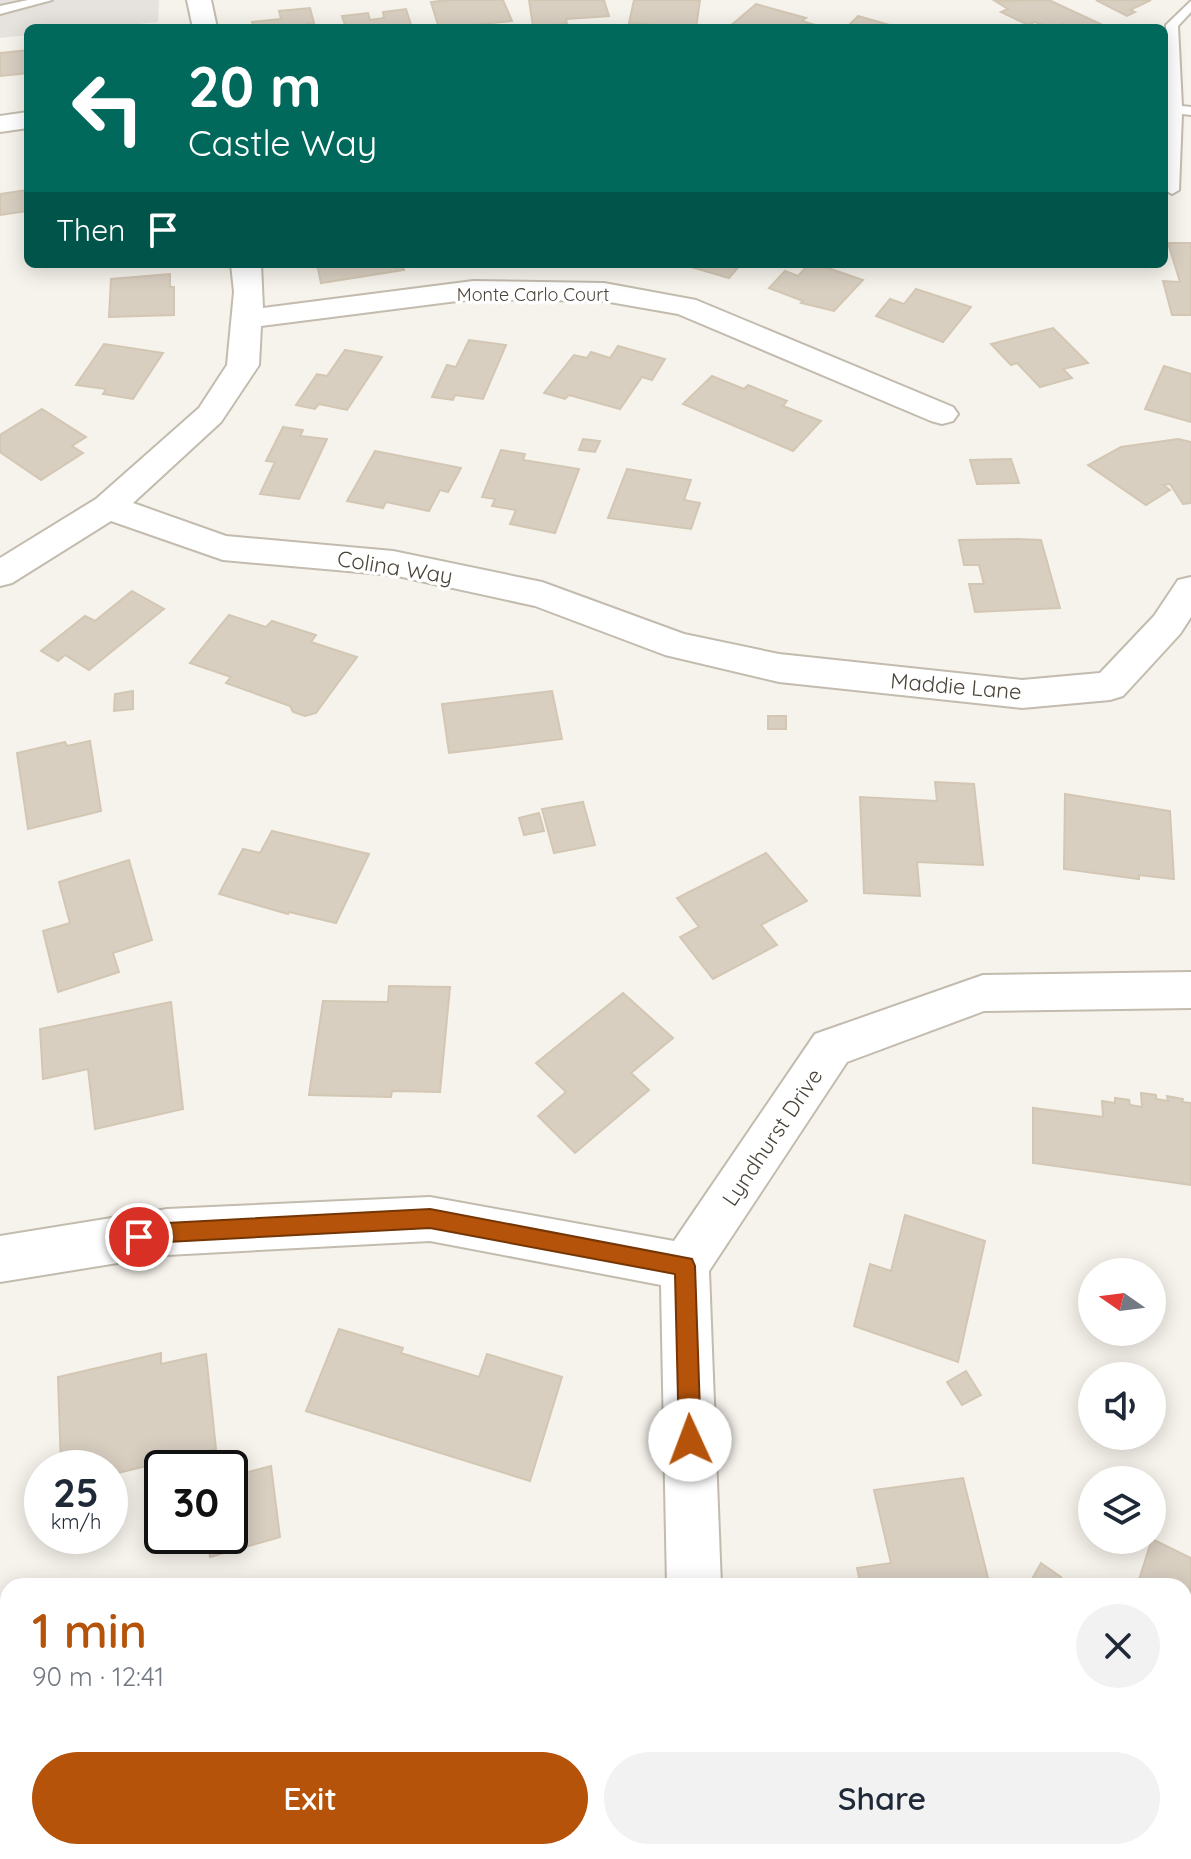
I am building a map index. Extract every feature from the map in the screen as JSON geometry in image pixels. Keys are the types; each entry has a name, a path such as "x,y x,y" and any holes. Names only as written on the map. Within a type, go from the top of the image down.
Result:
{"street":[{"path":"199,0 204,24"},
{"path":"0,124 24,121"},
{"path":"4,575 108,507 210,415 243,365 249,292 246,268"},
{"name":"Monte Carlo Court","path":"248,319 473,290 604,292 685,306 942,414"},
{"name":"Colina Way","path":"108,507 223,548 393,563 542,595 678,646"},
{"name":"Maddie Lane","path":"678,646 779,668 1022,694 1110,686 1167,625 1191,589"},
{"name":"Lyndhurst Drive","path":"685,1266 831,1048 983,993 1191,990"},
{"path":"0,1259 167,1232 430,1219 685,1266 694,1578"}],"lane":[{"path":"0,10 23,2 46,0"},
{"path":"1172,190 1175,109 1172,25 1191,5"},
{"path":"1175,109 1191,111"}],"shaded area":[{"path":"0,0 159,0 158,22 24,24 24,35 0,38"}],"building":[{"path":"503,0 512,21 438,24 431,2"},
{"path":"529,0 604,0 609,16 566,19 567,24 533,24"},
{"path":"634,0 700,0 697,24 629,23"},
{"path":"1049,0 1100,24 1026,24 1001,12 1008,9 995,1"},
{"path":"1096,0 1151,0 1130,10 1135,12 1127,16"},
{"path":"756,4 806,18 802,21 812,24 733,24"},
{"path":"310,8 314,23 253,24 281,19 279,11"},
{"path":"406,9 411,24 345,24 342,16 368,13 370,20 384,18 383,12"},
{"path":"858,16 886,24 850,24"},
{"path":"24,50 24,73 0,76 0,53"},
{"path":"24,191 24,212 0,215 0,194"},
{"path":"1168,243 1191,243 1191,315 1172,315 1163,281 1180,282"},
{"path":"318,268 404,270 321,283"},
{"path":"695,268 738,268 729,278"},
{"path":"805,268 828,268 863,280 834,311 801,303 803,301 769,288 785,271 798,276"},
{"path":"170,274 170,287 174,287 174,315 109,317 111,279"},
{"path":"916,289 971,307 943,342 876,316 890,299 904,304"},
{"path":"1053,328 1088,363 1063,369 1072,378 1040,387 1017,363 1011,365 991,344"},
{"path":"469,340 506,345 483,399 455,395 453,400 432,397 447,365 456,367"},
{"path":"104,344 163,353 133,399 103,394 106,389 76,385"},
{"path":"618,346 665,359 652,380 642,377 620,409 569,395 565,399 544,393 574,355 587,358 591,352 610,358"},
{"path":"345,350 382,357 347,410 319,404 315,409 296,405 317,374 327,376"},
{"path":"1164,366 1191,374 1191,422 1145,409"},
{"path":"712,376 744,389 748,385 787,401 783,406 821,421 793,451 683,404"},
{"path":"42,409 86,437 72,446 83,453 41,480 0,452 0,435"},
{"path":"283,427 303,430 300,436 327,439 299,499 260,494 275,462 266,461"},
{"path":"583,439 600,441 595,452 579,450"},
{"path":"1178,439 1191,442 1191,503 1183,504 1170,484 1163,485 1170,490 1146,505 1088,465 1121,447"},
{"path":"501,450 525,454 523,460 579,469 555,533 510,524 516,510 492,506 495,499 482,497"},
{"path":"375,451 461,468 448,492 440,490 429,511 386,502 383,508 347,501"},
{"path":"1011,459 1019,483 977,484 970,460"},
{"path":"627,469 691,480 684,500 700,503 691,529 608,518"},
{"path":"959,540 1041,540 1060,608 975,612 969,584 984,584 979,565 964,565"},
{"path":"132,591 164,609 89,670 65,655 58,661 41,651 85,616 95,621"},
{"path":"229,615 266,627 272,621 316,635 311,642 357,657 316,713 305,716 293,712 290,706 226,683 231,677 190,663"},
{"path":"133,691 133,709 114,711 115,694"},
{"path":"552,691 562,739 449,753 442,704"},
{"path":"768,716 786,716 786,729 768,729"},
{"path":"90,741 101,811 28,829 17,753 65,742 67,746"},
{"path":"935,782 974,784 983,865 917,862 920,896 864,893 860,797 937,801"},
{"path":"1065,794 1170,811 1174,879 1139,875 1139,879 1064,869"},
{"path":"583,802 595,845 554,853 542,809"},
{"path":"539,813 544,831 524,835 519,818"},
{"path":"272,831 369,854 336,923 288,914 219,894 243,849 260,853"},
{"path":"766,853 807,901 761,925 777,945 713,979 680,937 699,927 677,898"},
{"path":"129,860 152,940 113,953 119,972 58,992 43,931 70,923 59,882"},
{"path":"389,986 450,987 440,1092 392,1091 391,1097 309,1095 323,1001 388,1002"},
{"path":"623,993 673,1038 631,1073 649,1090 575,1153 538,1116 566,1092 536,1063"},
{"path":"171,1002 183,1109 95,1129 88,1069 43,1079 40,1029"},
{"path":"1141,1093 1156,1095 1156,1099 1168,1101 1167,1096 1191,1103 1191,1185 1033,1163 1033,1108 1103,1117 1102,1101 1115,1103 1115,1098 1129,1100 1130,1105 1142,1107"},
{"path":"905,1215 985,1241 958,1362 854,1326 870,1264 891,1271"},
{"path":"339,1329 403,1348 401,1353 479,1377 487,1354 562,1377 530,1481 306,1411"},
{"path":"161,1353 161,1364 206,1354 216,1449 144,1450 144,1467 128,1471 128,1450 60,1450 58,1377"},
{"path":"966,1371 981,1395 962,1405 947,1382"},
{"path":"271,1466 280,1537 248,1546 248,1472"},
{"path":"963,1478 988,1578 859,1578 857,1568 891,1563 874,1490"},
{"path":"1166,1546 1191,1558 1191,1578 1140,1578 1147,1554 1166,1554"},
{"path":"1041,1563 1061,1577 1060,1578 1033,1578"}],"route":[{"path":"139,1237 167,1232 430,1219 685,1266 690,1440"}]}
